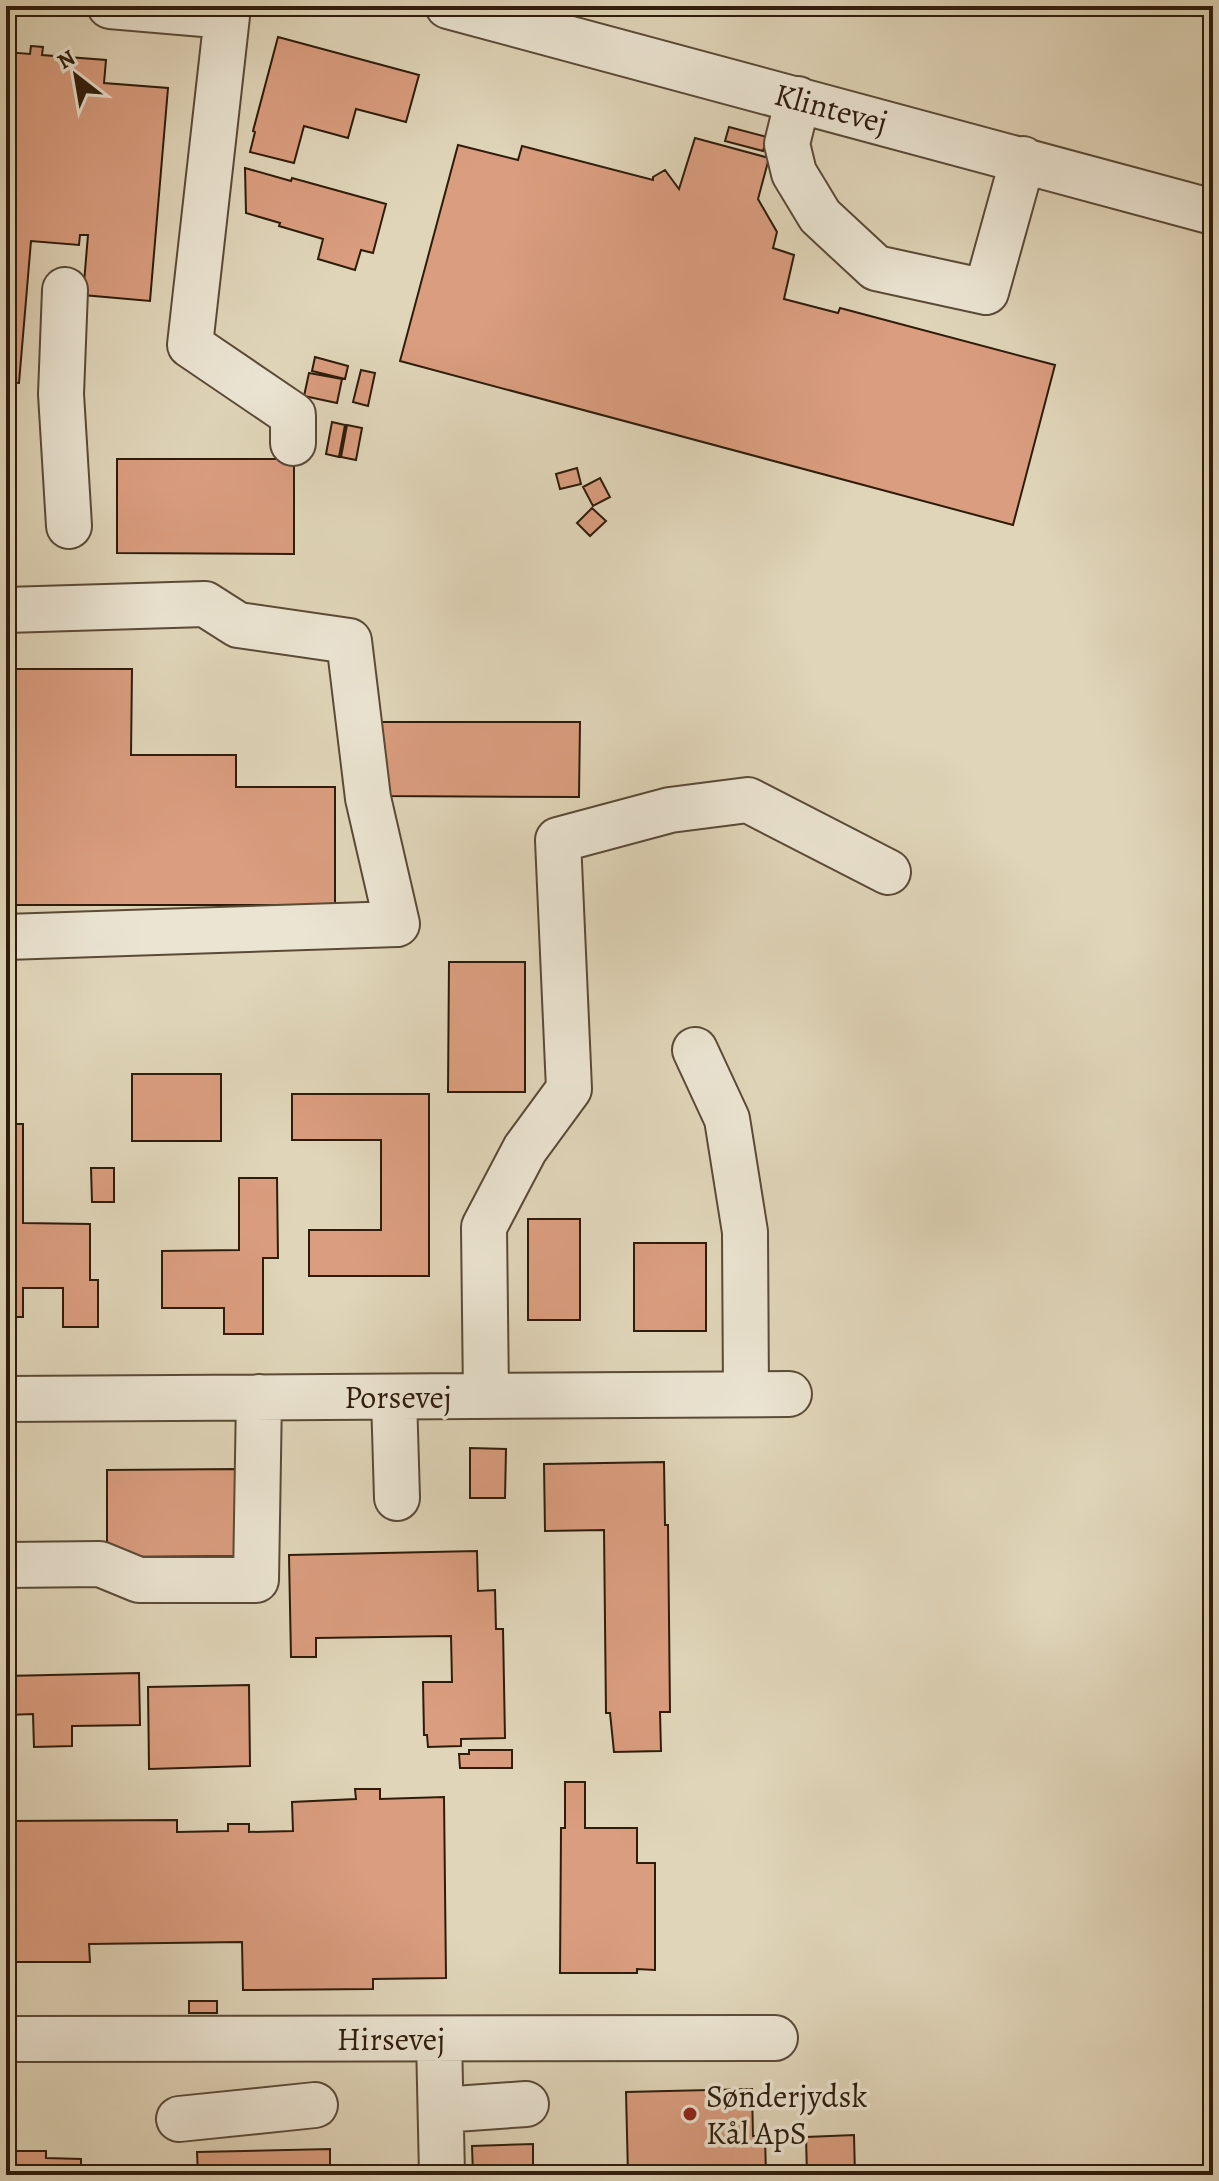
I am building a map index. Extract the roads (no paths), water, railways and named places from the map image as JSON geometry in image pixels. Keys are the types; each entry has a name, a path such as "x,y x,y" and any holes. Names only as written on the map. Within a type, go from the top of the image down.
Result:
{"street":[{"path":"110,6 227,16 190,345 293,415 293,443"},
{"name":"Klintevej","path":"448,6 1213,212"},
{"path":"798,99 787,144 794,173 820,216 876,268 986,292 1023,159"},
{"path":"65,290 61,394 69,526"},
{"path":"6,610 205,604 238,625 349,641 368,798 397,924 6,937"},
{"path":"486,1396 484,1227 525,1149 569,1089 558,840 670,810 748,800 888,872"},
{"path":"695,1050 727,1119 745,1232 746,1394"},
{"name":"Porsevej","path":"6,1399 789,1394"},
{"path":"6,1565 100,1564 139,1580 256,1580 259,1397"},
{"path":"394,1397 397,1498"},
{"name":"Hirsevej","path":"6,2039 775,2038"},
{"path":"439,2039 442,2175"},
{"path":"441,2110 526,2104"},
{"path":"179,2119 315,2105"}],"place":[{"name":"Sønderjydsk Kål ApS","path":"690,2114"}]}
